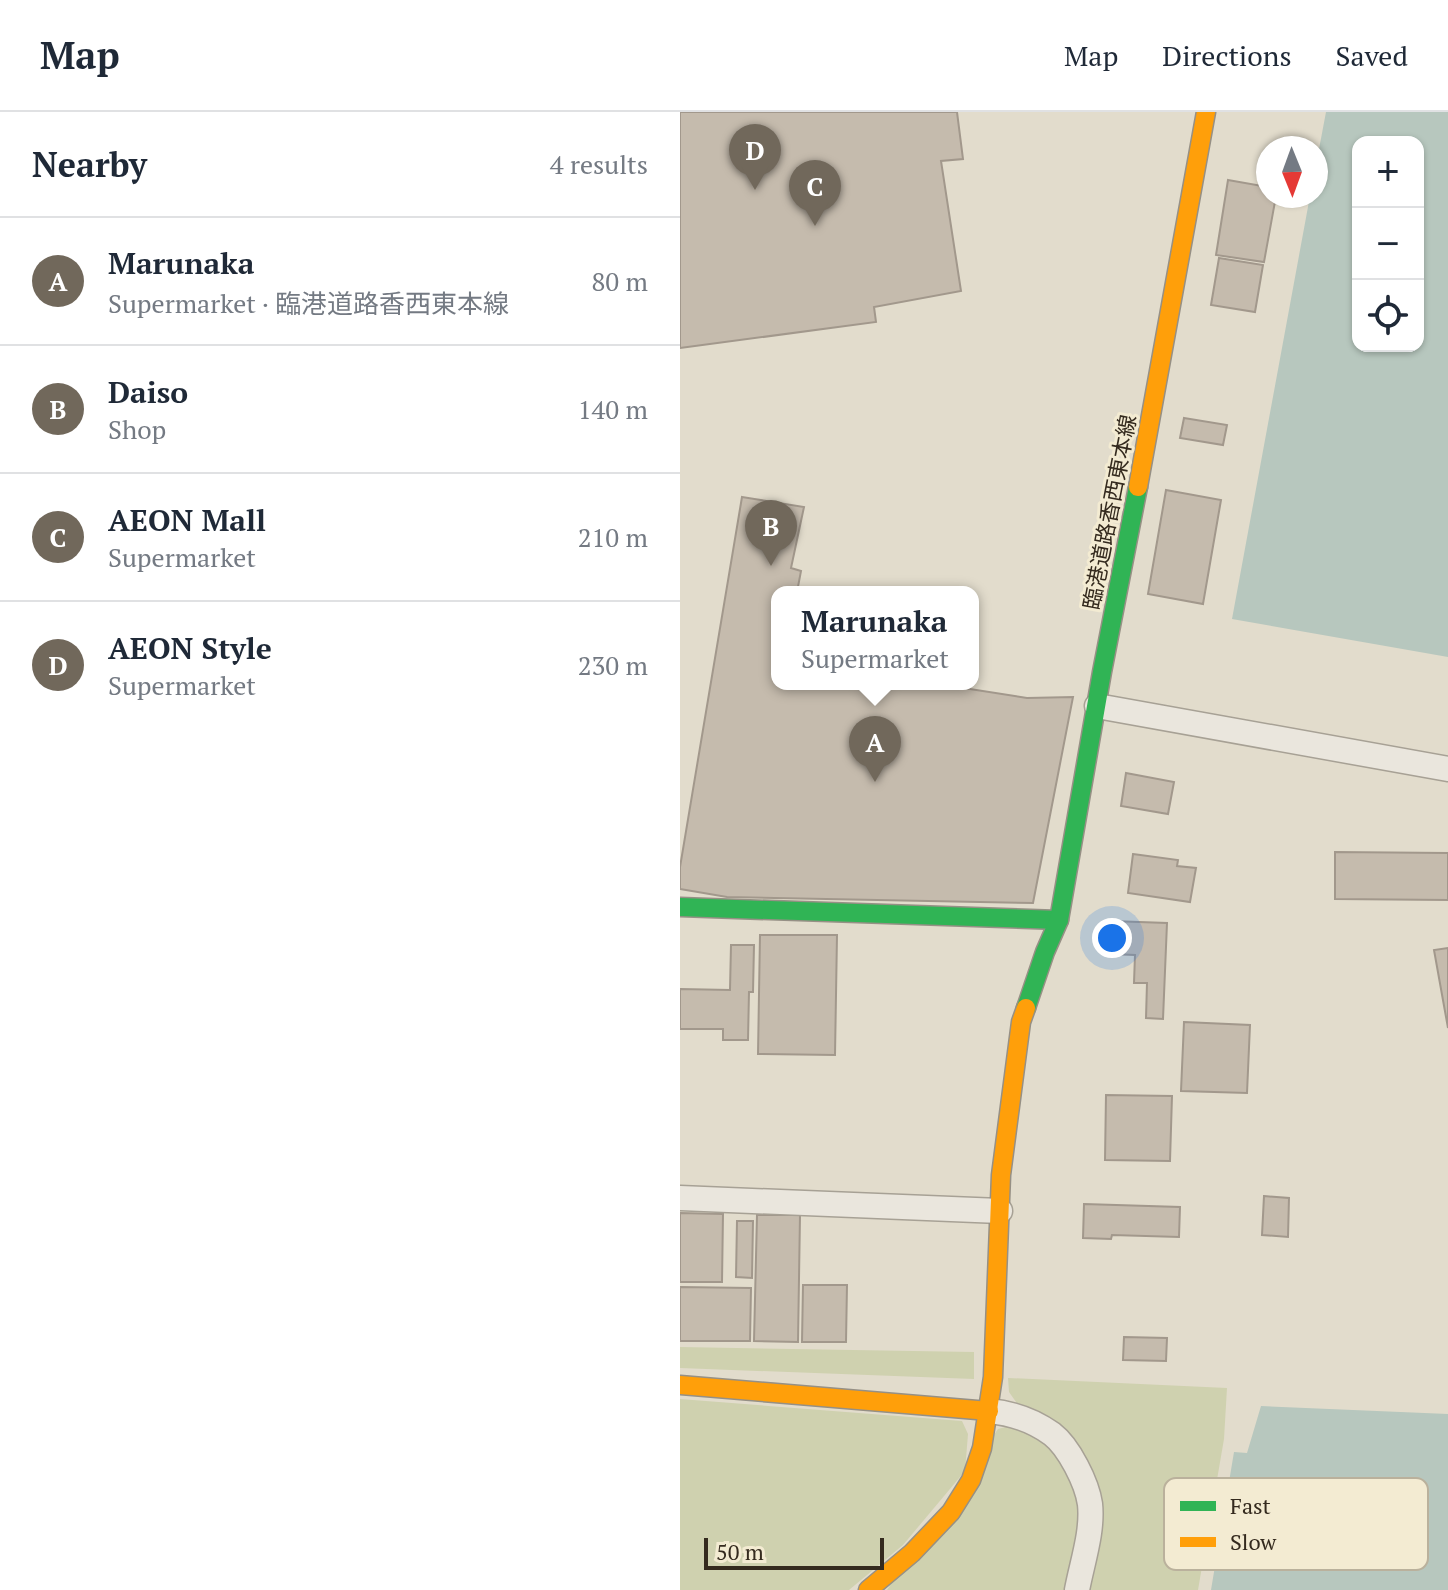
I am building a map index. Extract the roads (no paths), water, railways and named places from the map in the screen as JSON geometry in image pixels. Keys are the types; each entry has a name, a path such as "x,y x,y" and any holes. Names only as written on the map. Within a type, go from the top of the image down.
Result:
{"street":[{"name":"臨港道路香西東本線","path":"868,1590 912,1553 951,1512 971,1480 982,1448 993,1377 1001,1175 1021,1022 1059,920 1206,112"},
{"path":"1097,706 1448,769"},
{"path":"680,907 1059,920"},
{"path":"680,1198 1000,1211"},
{"path":"680,1385 1008,1413 1054,1435 1083,1480 1090,1505 1089,1529 1077,1590"}],"place":[{"name":"AEON Style","path":"755,190"},
{"name":"AEON Mall","path":"815,226"},
{"name":"Daiso","path":"771,566"},
{"name":"Marunaka","path":"875,782"}]}
